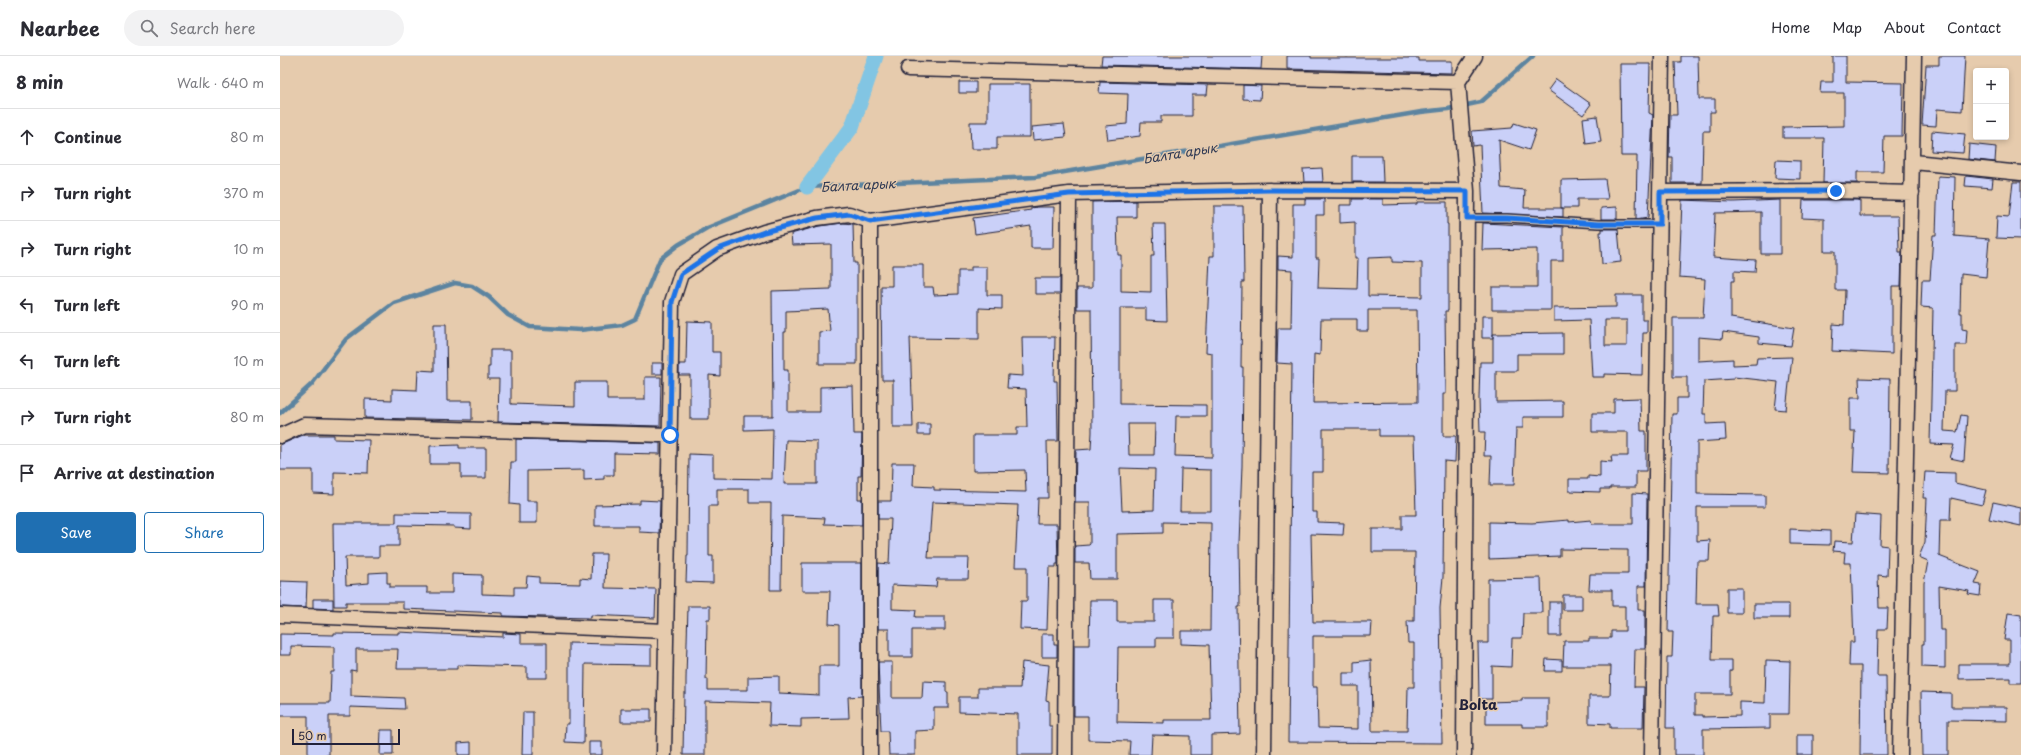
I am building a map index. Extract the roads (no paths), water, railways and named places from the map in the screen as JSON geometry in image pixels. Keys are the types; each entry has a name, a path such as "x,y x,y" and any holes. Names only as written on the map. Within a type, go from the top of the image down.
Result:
{"street":[{"path":"1464,755 1467,191 1462,115 1458,82 1475,56"},
{"path":"1652,755 1662,56"},
{"path":"1900,755 1912,193 1914,162 1914,56"},
{"path":"908,69 1458,82"},
{"path":"1914,162 2021,173"},
{"path":"664,755 672,302 681,274 718,249 764,232 817,218 849,214 870,221 1069,194 1270,190 1467,191"},
{"path":"1264,755 1270,190"},
{"path":"1660,192 1836,191 1912,193"},
{"path":"1064,755 1069,194"},
{"path":"870,221 870,755"},
{"path":"280,436 304,425 670,435"},
{"path":"280,615 666,630"}],"lane":[{"path":"1467,218 1507,218 1598,224 1660,224"}],"waterway":[{"name":"Балта арык","path":"807,187 852,127 876,56"},
{"name":"Балта арык","path":"280,413 312,384 346,339 394,303 455,283 472,286 489,297 508,315 530,327 580,330 622,325 635,319 660,259 678,245 707,228 807,187 1035,177 1421,112 1448,109 1481,102 1533,56"}],"district":[{"name":"Bolta","path":"1478,705"}]}
